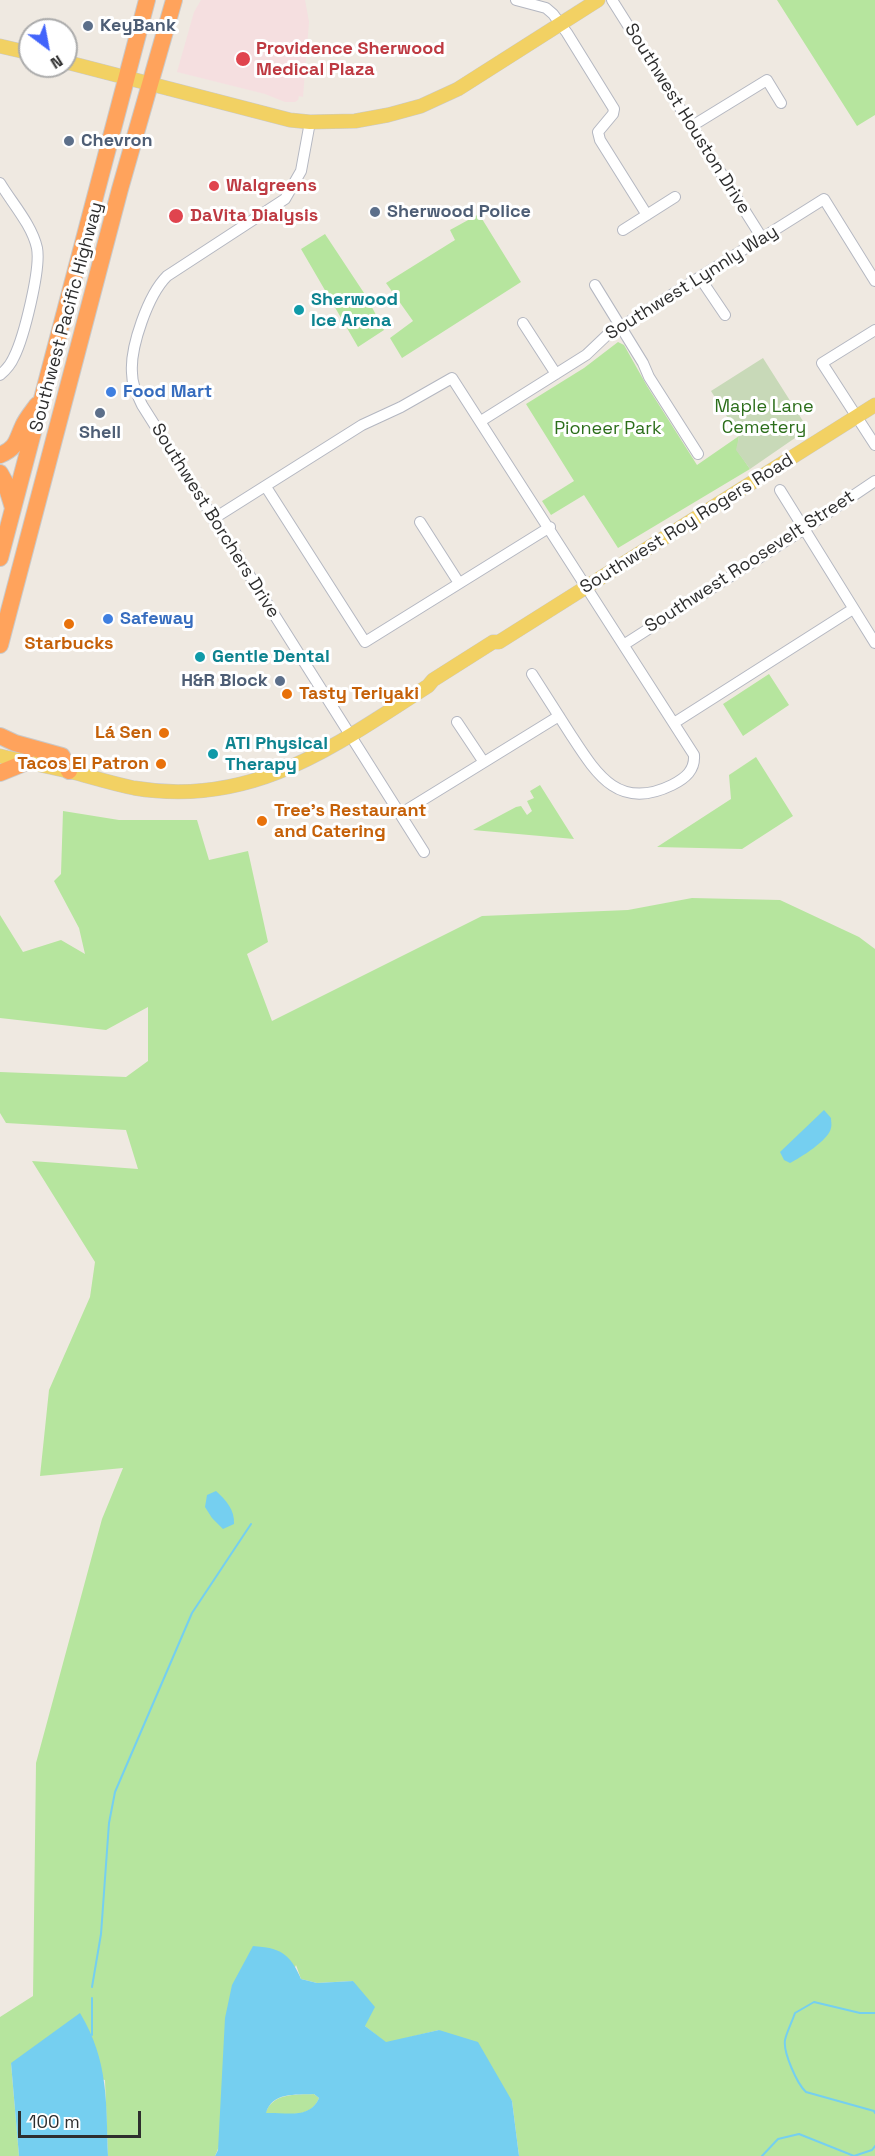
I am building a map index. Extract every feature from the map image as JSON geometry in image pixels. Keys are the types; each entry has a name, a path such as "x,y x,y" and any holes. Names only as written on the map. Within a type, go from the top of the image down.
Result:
{"highway":[{"name":"Southwest Pacific Highway","path":"0,558 147,0"},
{"name":"Southwest Pacific Highway","path":"0,645 149,83 174,0"},
{"path":"0,455 14,447 23,425 43,397"},
{"path":"0,473 13,509"},
{"path":"0,736 15,743 62,756 69,771"},
{"path":"0,773 27,762"}],"main road":[{"path":"78,65 268,115 309,122 367,120 421,106 458,88 598,0"},
{"path":"0,46 18,50"},
{"name":"Southwest Roy Rogers Road","path":"0,756 142,789 205,790 231,787 276,774 297,765 350,735 428,686 437,685 466,668 495,649 499,642 875,405"}],"street":[{"path":"516,0 546,8 553,14 614,108 613,114 598,132 600,140 647,214"},
{"name":"Southwest Houston Drive","path":"612,0 762,238"},
{"path":"692,126 767,80 781,103"},
{"name":"Southwest Borchers Drive","path":"309,122 301,171 285,199 161,282 148,304 135,347 131,370 136,393 424,852"},
{"path":"0,183 33,236 38,261 35,283 17,349 11,362 0,375"},
{"path":"623,230 675,197"},
{"name":"Southwest Lynnly Way","path":"481,421 586,356 606,336 824,199 875,281"},
{"path":"700,278 725,315"},
{"path":"595,284 644,363 649,377 698,454"},
{"path":"523,323 556,374"},
{"path":"875,330 822,363 875,445"},
{"path":"213,519 362,425 401,407 452,378 694,754 695,765 689,774 662,790 646,793 617,789 598,775 532,674"},
{"name":"Southwest Roosevelt Street","path":"624,644 875,481"},
{"path":"266,487 365,642 550,527"},
{"path":"780,490 875,643"},
{"path":"420,522 459,583"},
{"path":"674,723 854,609"},
{"path":"400,814 559,716"},
{"path":"457,722 483,761"}],"shaded area":[{"name":"Providence Sherwood Medical Plaza","path":"201,0 305,0 309,22 303,97 299,96 295,102 285,102 265,94 177,72 194,12"}],"green space":[{"path":"777,0 875,0 875,115 857,126"},
{"path":"479,214 521,282 402,358 390,338 413,321 386,283 455,240 450,230"},
{"path":"325,234 366,296 384,330 358,347 301,249"},
{"name":"Pioneer Park","path":"618,342 624,345 697,465 739,436 737,450 750,469 618,548 584,495 551,515 542,501 574,481 526,404 584,368"},
{"name":"Maple Lane Cemetery","path":"763,358 808,429 750,469 736,450 739,436 711,391"},
{"path":"769,674 789,705 743,736 723,704"},
{"path":"756,757 793,816 742,849 657,847 731,799 729,775"},
{"path":"540,785 574,839 473,830 516,807 521,806 527,815 532,811 527,801 534,798 530,791"},
{"path":"63,811 119,820 197,820 209,860 248,851 268,942 247,954 272,1021 482,916 628,910 692,898 780,900 859,937 875,949 875,2156 519,2156 512,2101 439,2030 386,2043 365,2026 353,1981 317,1983 301,1979 296,1965 215,2156 108,2156 105,2080 11,2063 19,2156 0,2156 0,2017 33,1996 36,1763 102,1519 123,1468 40,1476 49,1390 90,1297 95,1262 32,1161 138,1169 126,1130 6,1123 0,1113 0,1072 126,1077 148,1061 148,1007 106,1030 0,1018 0,915 23,952 61,940 85,954 79,928 54,881 61,874"},
{"path":"314,2094 319,2098 315,2105 303,2113 265,2114 273,2102 279,2098"}],"water":[{"path":"824,1110 831,1118 831,1128 825,1138 795,1161 790,1163 784,1160 780,1152"},
{"path":"216,1491 229,1506 234,1519 234,1524 223,1529 205,1507 207,1495"},
{"path":"253,1946 270,1948 277,1950 293,1963 301,1979 317,1983 353,1981 375,2007 365,2026 386,2042 439,2030 478,2042 512,2101 519,2156 215,2156 218,2150 225,2018 232,1985","holes":["314,2094 319,2098 315,2105 303,2112 266,2113 273,2101 285,2096"]},
{"path":"80,2013 101,2065 106,2100 108,2156 19,2156 11,2063"}],"waterway":[{"path":"92,1987 101,1934 109,1823 115,1792 192,1613 251,1524"},
{"path":"92,1998 92,2035"},
{"path":"875,2013 860,2013 814,2002 795,2013 785,2040 791,2068 806,2092 875,2113"},
{"path":"762,2156 778,2139 799,2134 854,2156"},
{"path":"854,2156 872,2150 875,2146"}],"place":[{"name":"KeyBank","path":"88,26"},
{"name":"Providence Sherwood Medical Plaza","path":"243,59"},
{"name":"Chevron","path":"69,141"},
{"name":"Walgreens","path":"214,186"},
{"name":"Sherwood Police","path":"375,212"},
{"name":"DaVita Dialysis","path":"176,216"},
{"name":"Sherwood Ice Arena","path":"299,310"},
{"name":"Food Mart","path":"111,392"},
{"name":"Shell","path":"100,413"},
{"name":"Safeway","path":"108,619"},
{"name":"Starbucks","path":"69,624"},
{"name":"Gentle Dental","path":"200,657"},
{"name":"H&R Block","path":"280,681"},
{"name":"Tasty Teriyaki","path":"287,694"},
{"name":"Lá Sen","path":"164,733"},
{"name":"ATI Physical Therapy","path":"213,754"},
{"name":"Tacos El Patron","path":"161,764"},
{"name":"Tree's Restaurant and Catering","path":"262,821"}]}
